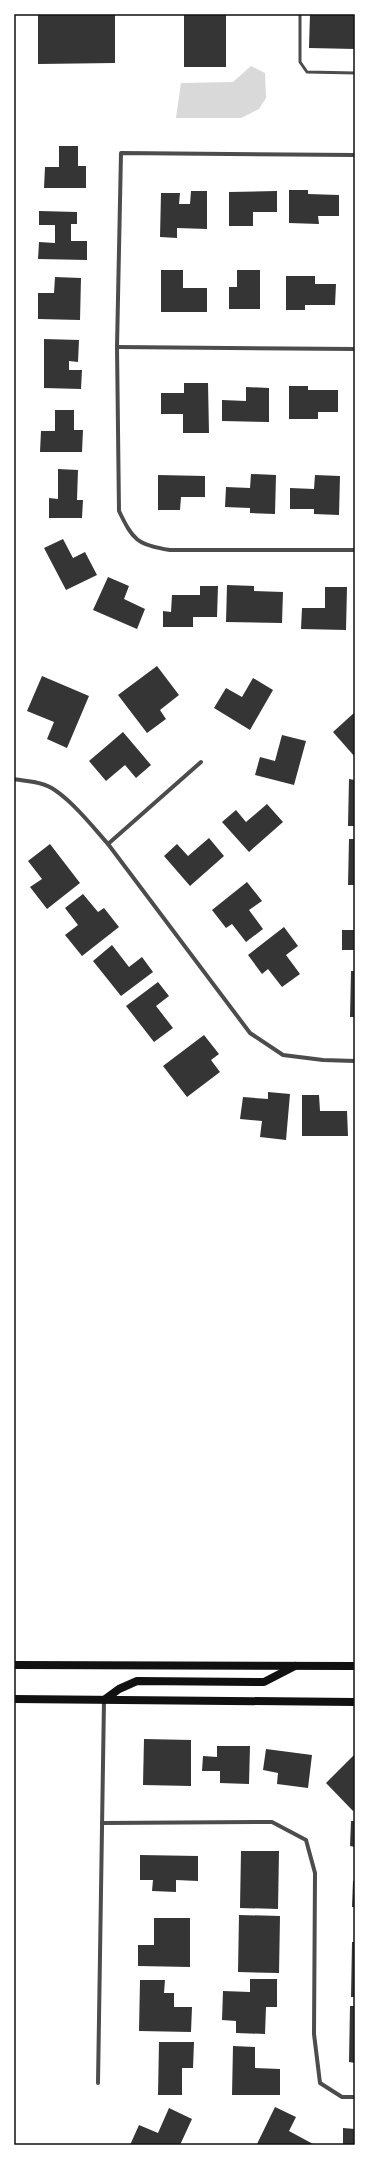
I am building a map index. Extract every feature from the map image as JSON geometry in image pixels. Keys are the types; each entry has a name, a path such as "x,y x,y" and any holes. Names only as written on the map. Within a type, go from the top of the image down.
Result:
{"main road":[{"path":"14,1664 355,1666"},
{"path":"104,1700 119,1689 137,1681 264,1682 298,1665"},
{"path":"14,1699 355,1702"}],"street":[{"path":"355,155 121,153 117,347 119,511 130,532 147,546 170,550 355,550"},
{"path":"117,347 355,349"},
{"path":"108,844 201,762"},
{"path":"14,779 43,784 70,801 108,844 250,1033 283,1055 323,1060 355,1061"},
{"path":"98,2083 104,1700"},
{"path":"102,1823 272,1822 306,1840 315,1872 314,2034 320,2083 342,2097 355,2097"}],"lane":[{"path":"300,14 300,62 307,72 355,73"}],"shaded area":[{"path":"251,66 265,73 266,98 259,109 241,118 176,118 181,83 233,82"}],"building":[{"path":"38,14 115,14 115,63 38,64"},
{"path":"184,14 226,14 226,67 184,67"},
{"path":"310,14 355,14 355,49 309,48"},
{"path":"59,146 78,146 78,166 86,166 86,188 44,188 45,167 59,167"},
{"path":"289,190 308,190 308,194 339,195 339,216 318,216 319,224 289,223"},
{"path":"191,191 207,191 207,229 177,228 177,238 160,237 161,193 180,193 179,204 190,204"},
{"path":"277,191 277,212 253,212 253,226 229,226 229,192"},
{"path":"39,211 77,212 77,224 71,224 71,241 87,241 87,260 38,259 39,242 55,243 55,225 39,225"},
{"path":"161,270 183,270 183,288 207,288 207,312 161,312"},
{"path":"237,270 260,270 260,309 229,309 229,287 237,287"},
{"path":"286,276 315,276 315,284 336,284 335,305 305,305 305,310 286,310"},
{"path":"55,277 81,278 80,320 38,319 38,293 54,293"},
{"path":"44,339 79,340 78,362 69,361 69,370 82,370 81,389 44,388"},
{"path":"184,383 208,383 209,433 183,433 183,414 161,414 161,393 184,393"},
{"path":"289,386 308,386 308,390 338,390 338,412 318,412 318,419 289,419"},
{"path":"246,387 269,388 269,422 222,421 222,400 246,401"},
{"path":"55,410 74,410 74,430 83,430 82,452 40,452 41,431 55,431"},
{"path":"58,469 78,470 77,500 83,500 82,518 49,518 49,498 58,499"},
{"path":"251,474 276,475 275,514 250,513 250,508 225,507 226,487 250,488"},
{"path":"158,475 205,476 205,497 181,497 180,510 158,510"},
{"path":"315,475 340,476 339,515 314,514 314,509 290,509 290,488 314,489"},
{"path":"63,539 73,558 85,552 97,575 66,590 44,548"},
{"path":"108,577 129,586 124,599 145,609 137,629 93,610"},
{"path":"227,585 254,586 254,591 283,592 282,623 226,622"},
{"path":"200,586 218,586 217,617 193,617 193,627 163,627 163,611 171,612 172,595 200,595"},
{"path":"325,587 347,587 346,630 301,629 302,608 325,608"},
{"path":"157,666 179,695 160,710 166,719 147,733 118,695"},
{"path":"42,676 89,696 67,748 47,739 54,722 27,711"},
{"path":"253,678 273,690 250,730 214,708 226,688 242,697"},
{"path":"355,712 355,757 333,732"},
{"path":"123,732 151,765 136,778 125,765 106,781 89,761"},
{"path":"282,735 306,741 294,785 255,775 260,757 275,761"},
{"path":"349,779 355,780 355,826 348,826"},
{"path":"267,804 283,822 249,852 222,822 236,810 246,822"},
{"path":"209,838 224,856 190,886 164,856 177,844 188,856"},
{"path":"349,839 355,839 355,885 348,885"},
{"path":"50,844 80,883 47,909 30,887 42,879 28,861"},
{"path":"247,882 262,901 249,910 263,929 246,942 232,924 226,928 212,910"},
{"path":"83,894 98,912 104,908 119,927 82,956 65,935 78,925 65,908"},
{"path":"284,927 298,946 286,955 300,974 282,987 268,969 262,974 248,955"},
{"path":"342,930 355,930 355,950 342,950"},
{"path":"112,945 129,967 142,957 153,972 121,996 93,961"},
{"path":"351,971 355,971 355,1017 350,1017"},
{"path":"158,982 169,996 156,1006 173,1028 154,1042 126,1006"},
{"path":"204,1035 219,1054 211,1060 220,1072 187,1097 163,1066"},
{"path":"268,1092 290,1094 286,1140 260,1137 262,1121 240,1119 243,1097 268,1099"},
{"path":"302,1095 319,1095 320,1111 347,1111 348,1136 302,1136"},
{"path":"144,1739 191,1740 191,1786 143,1785"},
{"path":"217,1746 250,1746 249,1784 220,1783 220,1771 202,1771 203,1756 217,1757"},
{"path":"266,1749 312,1755 308,1788 277,1784 278,1773 263,1770"},
{"path":"354,1755 355,1809 353,1811 326,1783"},
{"path":"351,1821 355,1821 355,1847 350,1846"},
{"path":"241,1851 279,1851 278,1909 240,1908"},
{"path":"140,1855 198,1856 198,1881 176,1880 176,1892 152,1891 153,1880 140,1880"},
{"path":"353,1881 355,1881 355,1907 352,1907"},
{"path":"239,1915 280,1916 279,1973 238,1972"},
{"path":"154,1918 190,1918 190,1967 138,1966 138,1945 154,1945"},
{"path":"352,1942 355,1942 355,1997 351,1997"},
{"path":"250,1979 277,1979 277,2007 266,2007 265,2034 236,2033 236,2021 222,2020 223,1991 250,1992"},
{"path":"140,1980 165,1980 164,1993 174,1993 174,2007 192,2007 191,2032 139,2031"},
{"path":"350,2006 355,2006 355,2063 349,2062"},
{"path":"159,2042 194,2042 193,2068 182,2068 182,2095 158,2095"},
{"path":"233,2046 255,2047 255,2068 280,2069 280,2095 232,2095"},
{"path":"275,2107 296,2117 289,2131 313,2144 312,2145 257,2144"},
{"path":"169,2108 192,2119 180,2145 130,2145 139,2125 158,2133"},
{"path":"343,2128 355,2129 355,2145 343,2145"}]}
